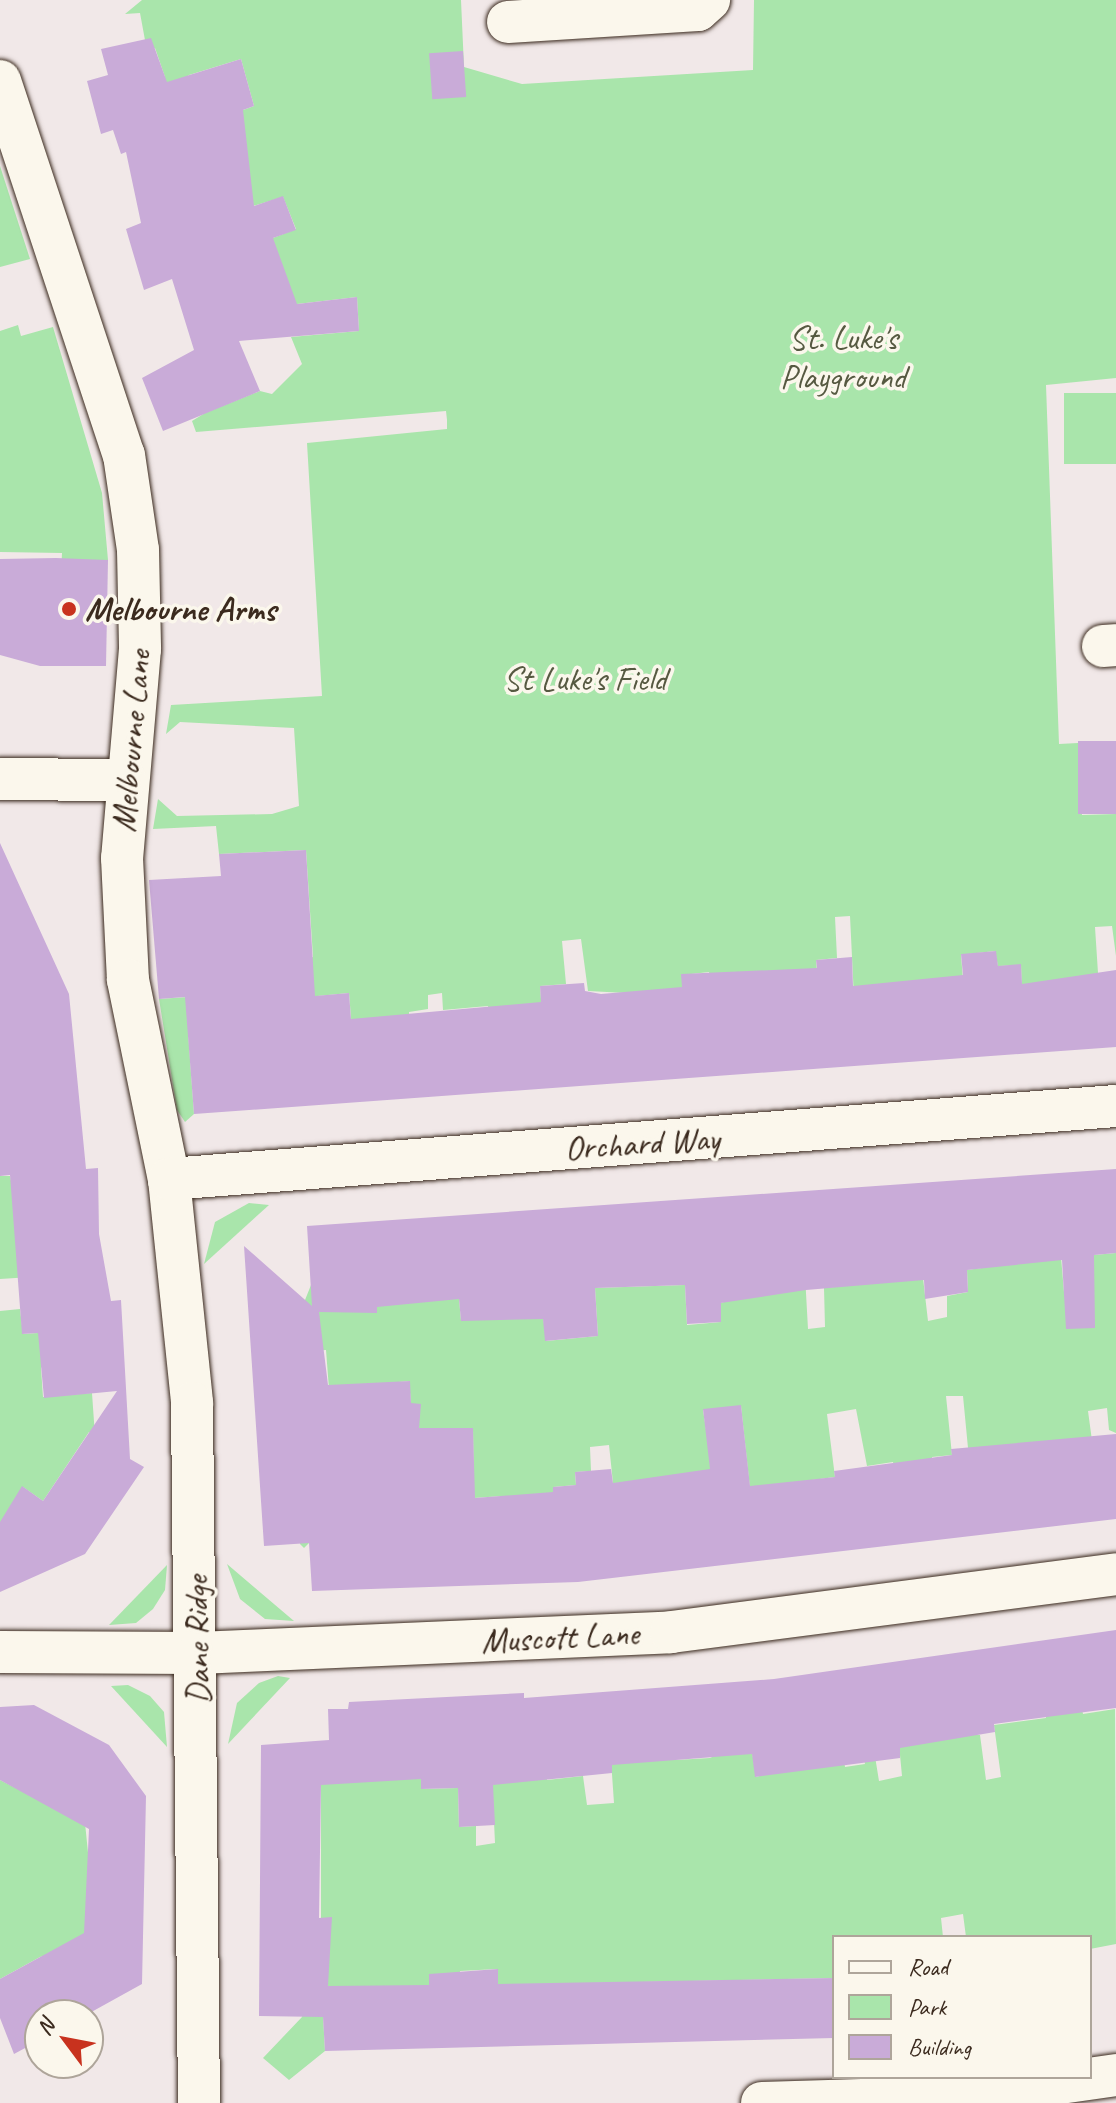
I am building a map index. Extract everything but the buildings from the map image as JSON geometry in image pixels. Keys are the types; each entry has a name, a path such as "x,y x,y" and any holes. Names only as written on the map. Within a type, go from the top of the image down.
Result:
{"street":[{"path":"508,22 698,10 709,0"},
{"name":"Melbourne Lane","path":"0,81 124,455 138,550 140,649 125,780 128,980 169,1179"},
{"path":"0,779 125,780"},
{"name":"Orchard Way","path":"169,1179 1116,1106"},
{"name":"Dane Ridge","path":"169,1179 192,1403 198,1653 199,2103"},
{"name":"Muscott Lane","path":"0,1652 198,1653 671,1632 1116,1574"},
{"path":"1092,2078 1116,2075"},
{"path":"762,2103 962,2097 1088,2079"}],"green space":[{"name":"St Luke's Field","path":"142,0 461,0 464,67 522,84 753,70 754,0 1116,0 1116,378 1046,385 1059,744 1078,743 1082,815 1116,814 1116,956 1112,926 1095,927 1098,973 1022,992 1021,965 998,966 995,951 961,955 964,992 854,998 850,916 835,917 837,958 816,960 820,1006 711,988 709,972 682,975 683,996 588,991 581,939 562,941 566,984 540,986 543,1025 491,1029 488,1006 443,1010 442,993 428,995 428,1009 409,1012 409,1039 353,1042 349,993 307,997 188,1032 194,1114 185,1122 177,1110 159,999 202,996 313,957 306,850 219,854 216,826 153,829 158,799 177,816 272,814 299,806 294,728 180,722 166,734 171,705 322,696 307,443 447,429 447,420 446,411 196,432 192,421 260,391 272,394 302,364 291,337 359,331 357,297 195,316 273,238 296,229 283,197 253,206 203,125 254,106 241,59 189,75 163,98 165,77 155,48 147,51 140,13 125,14"},
{"path":"0,166 30,259 0,267"},
{"path":"18,325 21,336 53,327 102,493 108,560 61,575 62,553 0,552 0,331"},
{"path":"1064,393 1116,393 1116,464 1064,464"},
{"path":"0,1176 10,1176 31,1277 0,1279"},
{"path":"249,1203 269,1205 204,1264 215,1222"},
{"path":"1116,1253 1116,1433 1109,1430 1107,1408 1088,1411 1093,1448 968,1448 963,1396 946,1396 952,1455 932,1457 932,1477 897,1482 893,1462 867,1466 856,1409 827,1414 835,1477 750,1488 741,1406 703,1410 714,1481 613,1483 609,1445 590,1447 591,1471 575,1472 576,1485 553,1487 555,1516 502,1496 474,1498 473,1429 326,1526 304,1548 300,1544 299,1514 411,1403 409,1381 329,1389 326,1350 309,1351 305,1300 311,1285 374,1278 459,1299 461,1320 484,1320 538,1274 546,1341 598,1336 595,1288 685,1285 687,1325 721,1322 721,1303 805,1275 808,1329 825,1327 824,1288 923,1278 928,1321 947,1317 947,1296 968,1292 967,1270 1061,1257 1064,1292 1094,1263 1094,1255"},
{"path":"20,1309 23,1334 67,1331 41,1368 43,1397 92,1393 95,1436 89,1432 43,1501 23,1487 0,1527 0,1311"},
{"path":"227,1564 294,1621 265,1619 240,1599"},
{"path":"167,1565 165,1590 153,1609 136,1623 109,1625"},
{"path":"278,1676 290,1678 228,1744 237,1703 259,1683"},
{"path":"128,1685 150,1696 164,1712 167,1747 111,1686"},
{"path":"1080,1700 1083,1714 1115,1709 1116,1944 1092,1949 1092,1935 966,1935 963,1914 941,1918 943,1935 832,1935 832,1978 498,1985 497,1969 460,1971 459,1984 429,1986 323,2015 325,2051 289,2080 263,2058 302,2017 321,1918 321,1775 421,1762 422,1789 458,1788 459,1827 476,1826 476,1846 495,1843 492,1780 544,1757 547,1780 583,1776 587,1805 614,1803 611,1760 674,1746 676,1760 710,1758 750,1739 756,1777 843,1753 845,1767 865,1764 862,1751 874,1750 879,1781 902,1776 898,1734 980,1735 986,1780 1001,1777 994,1725 1046,1718 1046,1707"},
{"path":"0,1780 85,1823 97,1941 40,1957 0,1979"}],"place":[{"name":"Melbourne Arms","path":"69,609"}],"park label":[{"name":"St. Luke's Playground","path":"843,356"}]}
